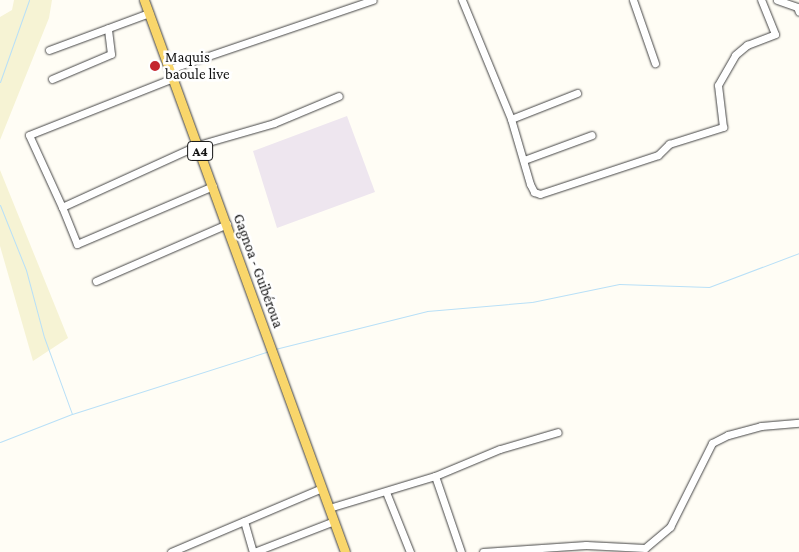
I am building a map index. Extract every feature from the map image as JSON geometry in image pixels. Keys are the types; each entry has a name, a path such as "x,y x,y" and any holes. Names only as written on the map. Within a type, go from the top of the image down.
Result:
{"main road":[{"name":"Gagnoa - Guibéroua","path":"144,0 345,552"}],"street":[{"path":"213,186 77,244 29,135 172,73 374,0"},
{"path":"462,0 511,119 530,184 534,192 540,194 658,154 669,144 723,127 718,85 731,62 747,45 775,34 762,0"},
{"path":"633,0 655,63"},
{"path":"777,0 797,8 799,12"},
{"path":"49,50 149,13"},
{"path":"52,79 111,54 108,28"},
{"path":"511,119 577,93"},
{"path":"62,207 198,145 274,123 339,96"},
{"path":"524,160 592,135"},
{"path":"96,281 227,224"},
{"path":"483,552 586,545 645,548 670,527 712,443 728,434 762,426 799,423"},
{"path":"329,508 435,476 500,449 558,432"},
{"path":"435,476 461,552"},
{"path":"171,552 322,488"},
{"path":"386,492 410,552"},
{"path":"244,521 254,552 334,521"}],"shaded area":[{"path":"14,0 52,0 49,18 0,140 0,17 12,10"},
{"path":"347,116 375,192 277,228 253,151"},
{"path":"0,170 68,338 33,361 0,246"}],"waterway":[{"path":"0,82 29,0"},
{"path":"0,205 26,270 44,337 72,414"},
{"path":"275,349 427,311 532,302 619,284 709,287 799,253"},
{"path":"0,442 72,414 269,351"}],"place":[{"name":"Maquis baoule live","path":"155,66"}]}
